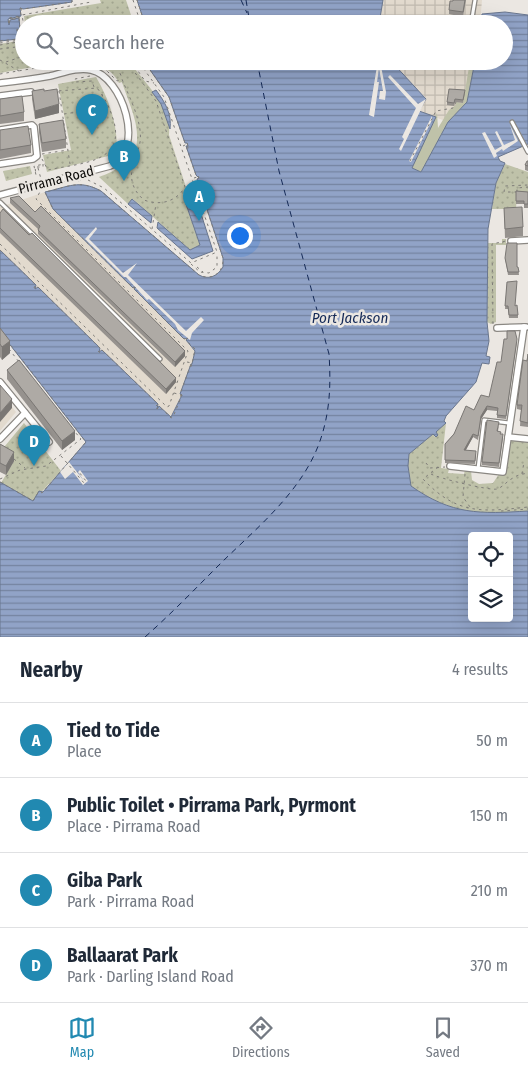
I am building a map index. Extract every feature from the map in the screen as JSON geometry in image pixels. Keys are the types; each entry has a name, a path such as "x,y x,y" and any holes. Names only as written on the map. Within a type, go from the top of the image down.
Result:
{"street":[{"name":"Pirrama Road","path":"0,83 79,70"},
{"name":"Pirrama Road","path":"0,195 110,166 123,157 130,141 129,128 117,92 111,81 102,74 88,70"},
{"path":"0,96 30,92"},
{"path":"0,130 32,125 34,127 38,155 0,164"},
{"path":"511,241 528,240"},
{"path":"450,466 503,472 526,327 498,328"},
{"path":"0,382 49,442"},
{"path":"0,439 25,412"},
{"path":"508,436 528,439"}],"lane":[{"path":"472,15 475,0"},
{"path":"512,122 528,152"},
{"path":"0,202 160,359"},
{"path":"478,470 484,420 510,424"}],"path":[{"path":"21,15 20,8 72,2 72,0"},
{"path":"27,15 91,2 91,0"},
{"path":"133,0 138,15"},
{"path":"137,0 142,15"},
{"path":"21,8 22,15"},
{"path":"10,24 8,18 15,17"},
{"path":"10,24 9,19 15,18"},
{"path":"10,24 10,20 15,19"},
{"path":"0,43 15,39"},
{"path":"0,43 15,41"},
{"path":"0,43 15,42"},
{"path":"0,49 15,47"},
{"path":"5,63 15,59"},
{"path":"0,60 15,69"},
{"path":"0,74 26,70"},
{"path":"119,70 122,79"},
{"path":"133,70 156,101 185,187 174,199 157,203 144,200 134,188 130,173 134,156"},
{"path":"137,70 145,81 154,83"},
{"path":"87,179 104,188 194,266 209,273 217,267 217,252 164,97 145,70"},
{"path":"150,70 169,97 200,184"},
{"path":"18,71 20,80"},
{"path":"38,155 46,163 48,170 106,156 115,146 116,133 109,106 102,94 94,88 92,81 75,82 75,79 90,76"},
{"path":"53,92 94,88"},
{"path":"59,90 70,165"},
{"path":"64,114 104,108 102,94"},
{"path":"410,161 436,111 453,108 456,99"},
{"path":"182,146 187,146"},
{"path":"187,146 189,152"},
{"path":"38,155 68,150"},
{"path":"43,164 43,167 35,167 36,175 34,166 46,163"},
{"path":"38,168 40,178"},
{"path":"193,178 198,178"},
{"path":"179,402 195,350 186,340 188,338 184,339 134,289 135,286 133,288 53,209 45,192 82,183 92,186 101,191 199,275 210,277 219,273 224,261 198,178"},
{"path":"522,192 504,192 505,186 527,187"},
{"path":"516,192 517,188 527,187"},
{"path":"152,231 157,203"},
{"path":"498,328 493,326 492,244 511,241"},
{"path":"0,250 36,285 35,289 38,287 100,348 98,351 102,350 158,404 155,407 157,409 160,406 172,417 181,396"},
{"path":"191,263 217,252"},
{"path":"5,344 20,365"},
{"path":"186,361 191,364"},
{"path":"190,370 191,364"},
{"path":"174,393 181,396"},
{"path":"8,456 25,468"},
{"path":"60,456 84,483 86,481 80,472"},
{"path":"522,475 524,462"},
{"path":"426,463 430,468 450,466"},
{"path":"438,467 423,479 451,503 488,511 528,508"},
{"path":"466,468 463,496 470,508"},
{"path":"431,474 439,479 465,483 491,491 499,489 514,477 528,473"}],"shaded area":[{"path":"383,0 482,0 481,15 380,15"},
{"path":"400,70 473,70 467,102 448,122 419,111 426,98"},
{"path":"45,192 53,209 132,287 136,287 134,289 184,338 188,338 186,340 195,349 192,364 173,417 171,418 160,407 157,409 102,350 100,353 98,351 100,348 38,287 35,289 36,285 0,250 0,207"},
{"path":"0,392 16,412 0,431"}],"green space":[{"path":"100,0 126,0 131,15 30,15 101,3"},
{"path":"15,42 16,70 0,73 0,44"},
{"path":"107,70 136,70 153,91 163,108 169,126 169,135 186,187 183,194 200,245 190,250 133,199 128,204 99,177 120,166 127,158 132,147 136,148 137,140 134,115 122,82 119,83"},
{"path":"468,70 473,70 467,102 448,122 421,172 412,168 437,113 438,128 449,110 456,105 456,102 463,103"},
{"path":"96,77 105,93 111,110 117,146 108,156 47,172 43,155 71,150 58,84"},
{"path":"505,164 528,172 528,192 517,193 516,209 492,209 496,183"},
{"path":"30,166 32,174 6,181 3,171"},
{"path":"502,239 506,239 506,245 496,245 496,322 491,324 487,322 488,243 502,243"},
{"path":"24,423 61,471 33,501 1,483 14,461 0,452"},
{"path":"446,423 441,468 449,469 448,473 464,474 465,470 471,471 472,480 479,484 493,483 499,474 504,475 510,439 528,442 528,511 481,512 467,510 440,503 411,486 408,466 409,454 433,434 435,437 435,432"}],"water":[{"path":"0,0 72,0 72,2 20,8 21,15 15,15 15,17 8,19 9,25 10,20 15,19 15,39 0,41"},
{"path":"137,0 383,0 380,15 142,15"},
{"name":"Port Jackson","path":"505,12 528,15 528,144 498,157 500,161 505,163 496,183 488,229 487,322 489,341 486,356 490,357 489,364 482,363 476,382 446,416 444,421 446,423 436,432 438,435 436,437 433,434 409,454 408,466 411,486 440,503 481,512 528,511 528,637 0,637 0,482 33,501 39,491 43,492 86,442 0,332 0,250 36,285 35,289 38,287 100,348 99,352 102,350 158,404 157,409 159,406 171,417 182,395 180,394 195,351 186,340 188,338 184,339 134,289 136,287 133,288 53,209 45,192 73,185 86,185 101,191 199,275 212,277 223,267 223,258 197,179 199,178 196,175 186,146 188,146 187,143 185,143 169,97 150,70 399,70 426,99 419,111 436,117 412,168 421,172 448,122 467,102 473,70 513,70 513,15 482,15"},
{"path":"156,90 167,108 170,118 170,129 161,104 152,92"},
{"path":"194,192 213,251 192,259 157,228 158,222 190,250 200,245 186,204"},
{"path":"132,199 152,216 151,223 128,204"}],"pier":[{"path":"376,70 379,70 374,117 369,115"},
{"path":"379,70 382,70 386,92 385,100 379,99 380,91 383,91"},
{"path":"390,75 418,104 426,99 401,151 399,149 404,139 402,137 416,108 388,77"},
{"path":"432,116 432,120 411,162 409,161"},
{"path":"510,125 518,141 503,151 502,149 496,153 497,156 494,158 482,133 485,132 495,150 502,146 495,132 497,131 504,145 515,140"},
{"path":"96,227 97,229 89,239 123,273 137,263 128,275 186,331 201,317 204,320 192,333 190,340 85,239"},
{"path":"69,462 84,481 78,472 80,470 88,481 83,485 73,472 65,479 60,472"}],"building":[{"path":"465,0 463,12 449,10 450,1"},
{"path":"44,89 44,91 57,89 59,104 35,111 32,91"},
{"path":"449,89 465,90 463,100 455,99 454,103 447,102"},
{"path":"22,96 24,112 0,116 0,99"},
{"path":"63,120 66,139 42,143 39,124"},
{"path":"28,126 31,145 0,150 0,130"},
{"path":"516,191 528,192 528,204 524,204 524,201 516,201"},
{"path":"19,196 35,212 41,206 185,351 175,362 38,230 40,226 10,198"},
{"path":"522,207 523,227 505,229 504,208"},
{"path":"3,209 29,235 32,233 176,378 166,389 0,228 0,213"},
{"path":"507,243 517,243 517,267 519,272 508,272 505,258"},
{"path":"517,281 515,306 517,305 518,315 509,315 508,306 505,306 507,282"},
{"path":"0,328 10,341 2,347 0,344"},
{"path":"507,331 515,331 517,339 506,416 497,415 498,408 487,406 481,416 478,436 473,434 464,450 476,451 475,461 445,460 445,444 454,434 466,406 474,410 481,395 489,397 497,362 501,362 504,339 507,339"},
{"path":"528,354 528,423 520,421 522,405 517,405 523,360 527,361"},
{"path":"19,360 75,431 62,441 7,370"},
{"path":"0,385 12,399 0,413"},
{"path":"487,420 499,422 497,431 503,434 499,463 482,462"},
{"path":"0,444 14,452 6,466 0,463"}],"ferry route":[{"path":"241,0 247,13"},
{"path":"246,0 248,15"},
{"path":"145,637 264,521 291,492 303,476 312,459 326,420 330,388 329,354 279,171 259,70"}],"place":[{"name":"Giba Park","path":"92,135"},
{"name":"Public Toilet • Pirrama Park, Pyrmont","path":"124,181"},
{"name":"Tied to Tide","path":"199,221"},
{"name":"Ballaarat Park","path":"34,466"}]}
